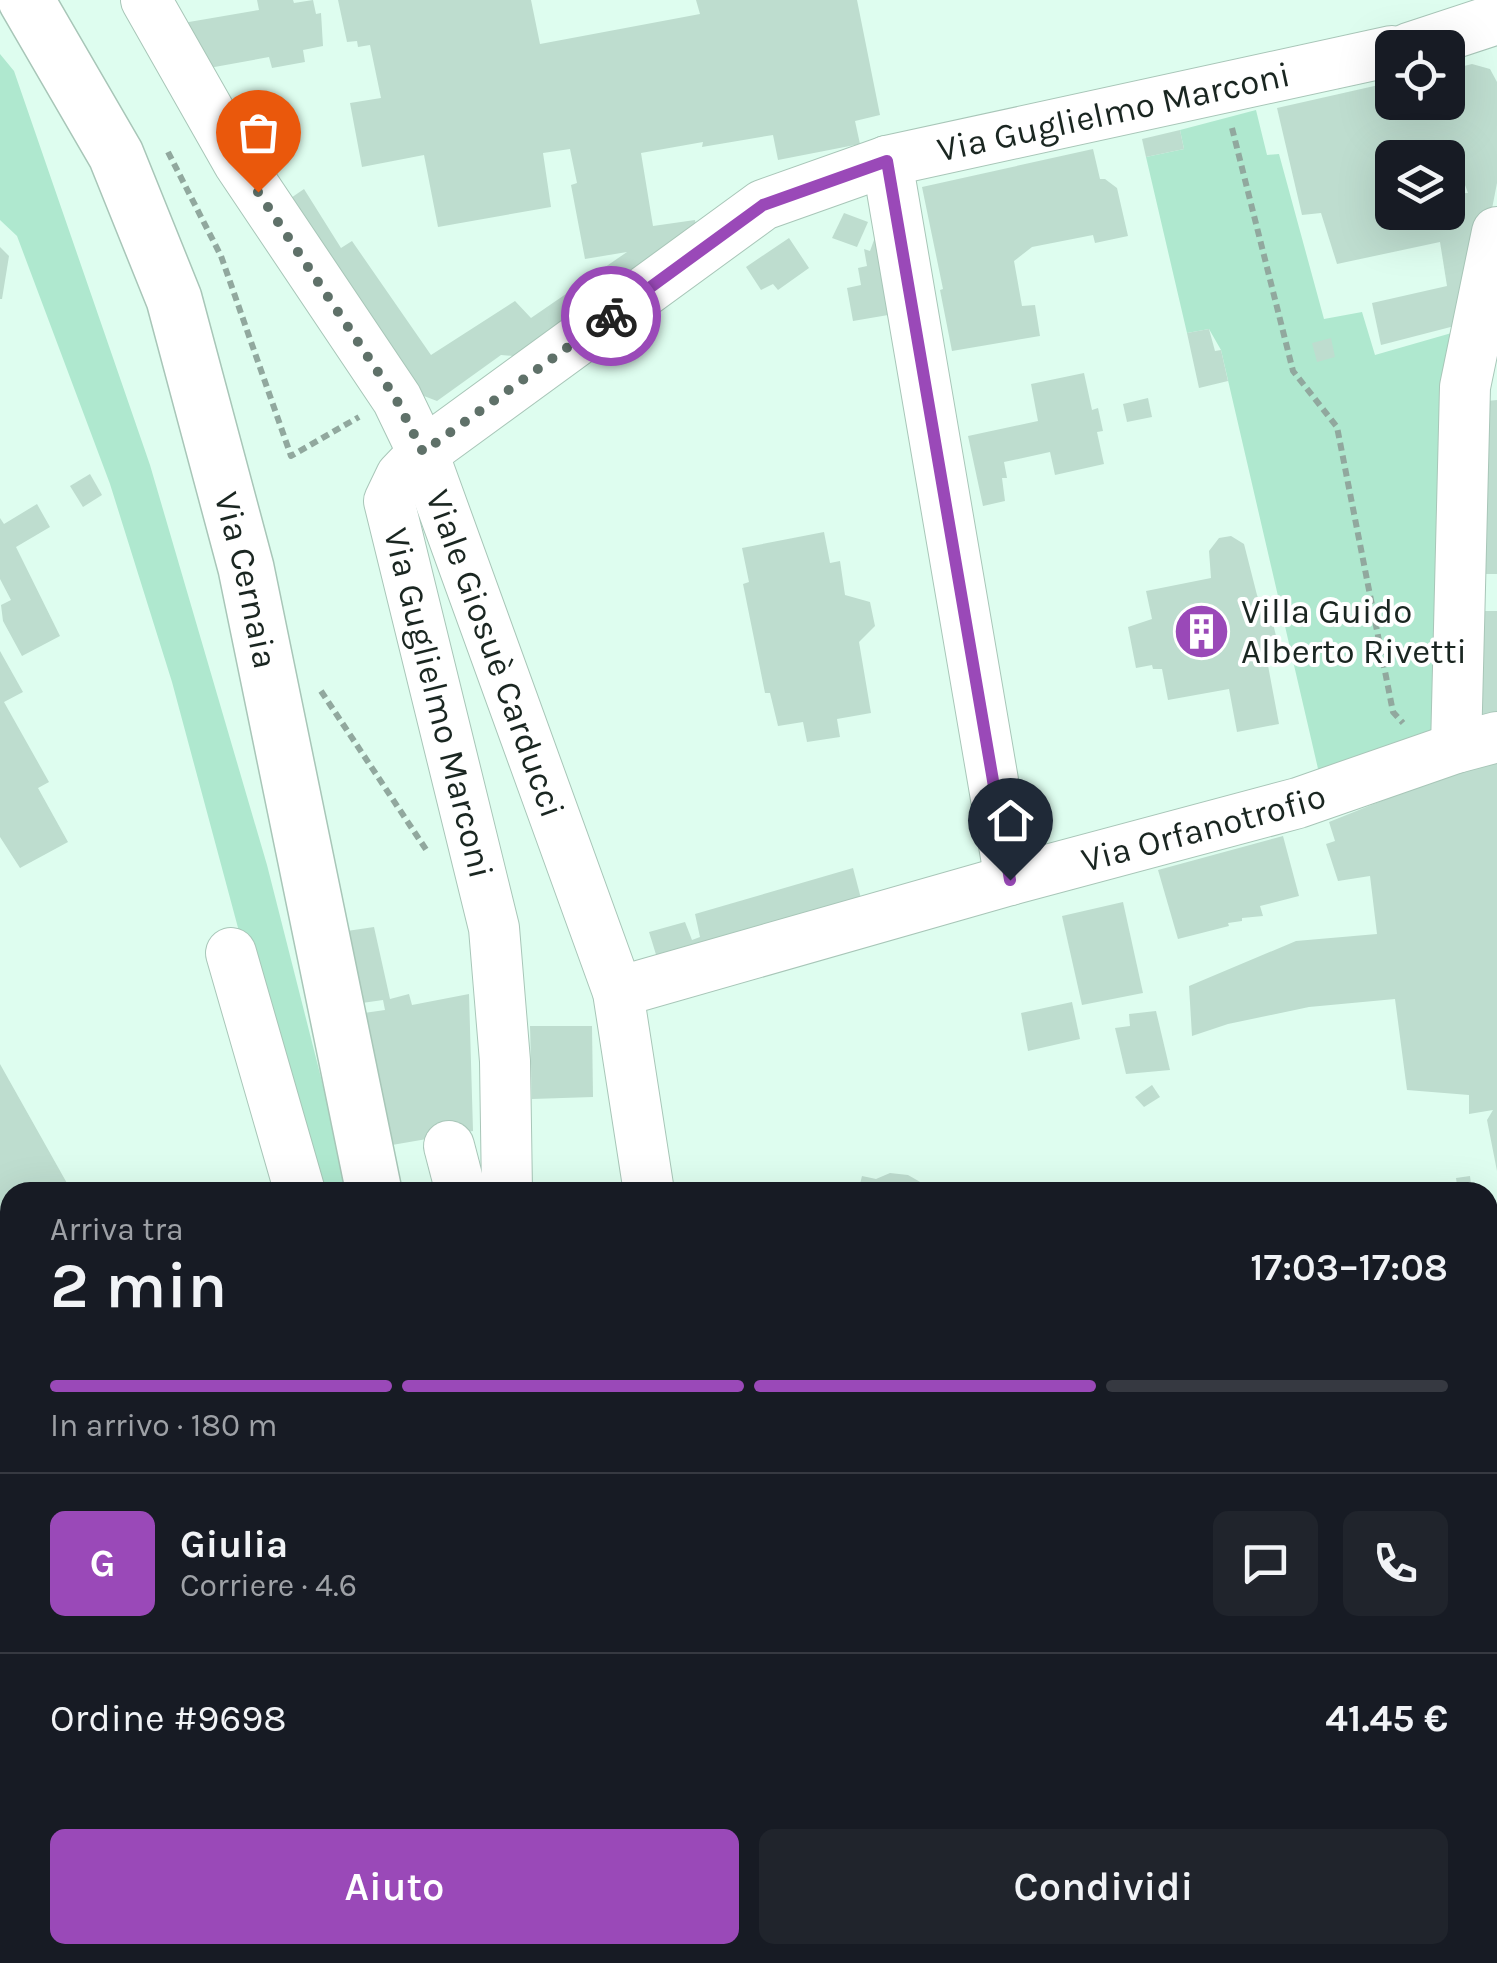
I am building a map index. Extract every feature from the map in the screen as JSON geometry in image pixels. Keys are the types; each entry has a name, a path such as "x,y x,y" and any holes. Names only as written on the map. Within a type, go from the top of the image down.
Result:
{"main road":[{"name":"Via Cernaia","path":"26,0 116,155 174,298 246,568 372,1182"}],"street":[{"name":"Viale Giosuè Carducci","path":"146,0 238,162 396,399 423,452 618,992 648,1182"},
{"path":"1456,30 1493,16"},
{"name":"Via Guglielmo Marconi","path":"507,1182 505,1062 494,928 389,501 402,476 423,452 763,205 887,161 1375,55"},
{"path":"887,161 1010,880"},
{"path":"1462,747 1465,387 1497,232"},
{"name":"Via Orfanotrofio","path":"618,992 1298,802 1462,747"},
{"path":"231,952 297,1182"}],"path":[{"path":"1222,88 1293,371 1337,427 1392,712 1462,747"},
{"path":"166,148 221,256 290,456 396,399"},
{"path":"317,686 433,860"}],"shaded area":[{"path":"0,54 14,71 150,465 267,865 347,1182 306,1182 172,682 110,484 17,236 0,220"},
{"path":"1256,110 1267,155 1279,154 1324,319 1362,312 1375,355 1462,330 1435,737 1319,773 1221,350 1209,329 1187,333 1146,157 1184,149 1180,130"}],"building":[{"path":"257,0 313,0 316,14 321,13 323,46 303,50 305,62 272,68 269,57 209,68 183,23 259,10"},
{"path":"338,0 531,0 540,44 700,14 696,0 857,0 880,115 855,121 860,144 778,160 773,135 641,153 653,226 695,220 698,240 524,357 501,355 437,401 411,391 288,200 304,189 341,248 352,241 431,355 515,301 531,318 627,252 585,259 571,185 577,183 570,149 543,153 551,207 438,227 424,155 362,167 350,103 381,98 370,45 358,47 357,41 347,42"},
{"path":"1465,66 1490,69 1497,82 1497,183 1470,322 1381,345 1372,303 1447,286 1440,242 1337,264 1321,213 1302,215 1277,108 1375,86 1375,120 1465,120"},
{"path":"1180,130 1184,149 1146,157 1142,139"},
{"path":"1093,149 1100,179 1117,188 1128,236 1095,243 1093,235 1032,247 1014,261 1022,306 1035,305 1040,336 952,351 922,187"},
{"path":"844,213 868,222 857,247 832,238"},
{"path":"878,229 894,314 853,321 847,288 861,285 858,268 867,266 864,249 870,251"},
{"path":"789,238 809,268 778,290 773,284 761,290 746,267"},
{"path":"0,247 9,256 2,299 0,299"},
{"path":"1209,329 1215,351 1221,350 1228,381 1199,388 1187,333"},
{"path":"1331,338 1335,357 1317,362 1312,343"},
{"path":"1084,373 1092,410 1098,408 1103,431 1097,432 1104,464 1055,475 1050,452 1004,462 1005,501 983,506 968,436 1038,421 1031,384"},
{"path":"1148,398 1152,417 1127,422 1123,404"},
{"path":"1497,400 1497,574 1478,574 1487,401"},
{"path":"90,474 102,495 83,507 70,486"},
{"path":"37,504 50,527 16,547 60,636 22,656 3,621 1,605 11,600 0,579 0,518 4,524"},
{"path":"824,532 830,563 840,561 845,595 870,602 875,626 859,642 871,713 837,719 840,737 807,742 803,722 778,726 770,693 765,693 743,584 749,582 742,548"},
{"name":"Villa Guido Alberto Rivetti","path":"1231,536 1244,544 1257,595 1262,608 1269,607 1277,640 1276,653 1266,655 1279,724 1237,732 1229,689 1168,700 1162,669 1153,669 1152,665 1136,668 1128,627 1152,619 1146,591 1211,578 1209,551 1219,538"},
{"path":"1478,611 1497,611 1497,711 1480,716"},
{"path":"0,651 23,692 4,702 49,782 38,788 68,842 20,868 0,837"},
{"path":"1497,762 1497,1171 1487,1120 1493,1110 1469,1114 1469,1095 1407,1090 1395,999 1309,1007 1192,1036 1189,986 1296,941 1377,934 1370,876 1338,881 1326,844 1335,841 1329,822 1426,783"},
{"path":"1283,836 1299,896 1260,906 1263,916 1242,918 1228,923 1229,926 1178,939 1158,870"},
{"path":"853,868 863,906 658,961 649,932 685,922 692,940 700,937 695,914"},
{"path":"1123,902 1143,993 1082,1005 1062,916"},
{"path":"374,927 390,999 409,994 412,1005 469,994 473,1131 392,1145 364,1013 385,1010 383,1000 362,1003 347,931"},
{"path":"1072,1002 1080,1039 1028,1051 1021,1013"},
{"path":"1156,1011 1170,1070 1126,1074 1115,1028 1130,1026 1129,1014"},
{"path":"530,1026 592,1026 593,1097 532,1099"},
{"path":"0,1064 66,1182 0,1182"},
{"path":"1152,1085 1160,1097 1144,1107 1135,1097"},
{"path":"890,1173 908,1175 920,1182 860,1182 862,1176 876,1179"},
{"path":"1470,1176 1471,1182 1457,1182 1456,1178"}],"way so far":[{"path":"258,192 396,399 423,452 611,316"}],"place":[{"name":"Villa Guido Alberto Rivetti","path":"1202,631"}],"route":[{"path":"611,316 763,205 887,161 1010,880"}]}
